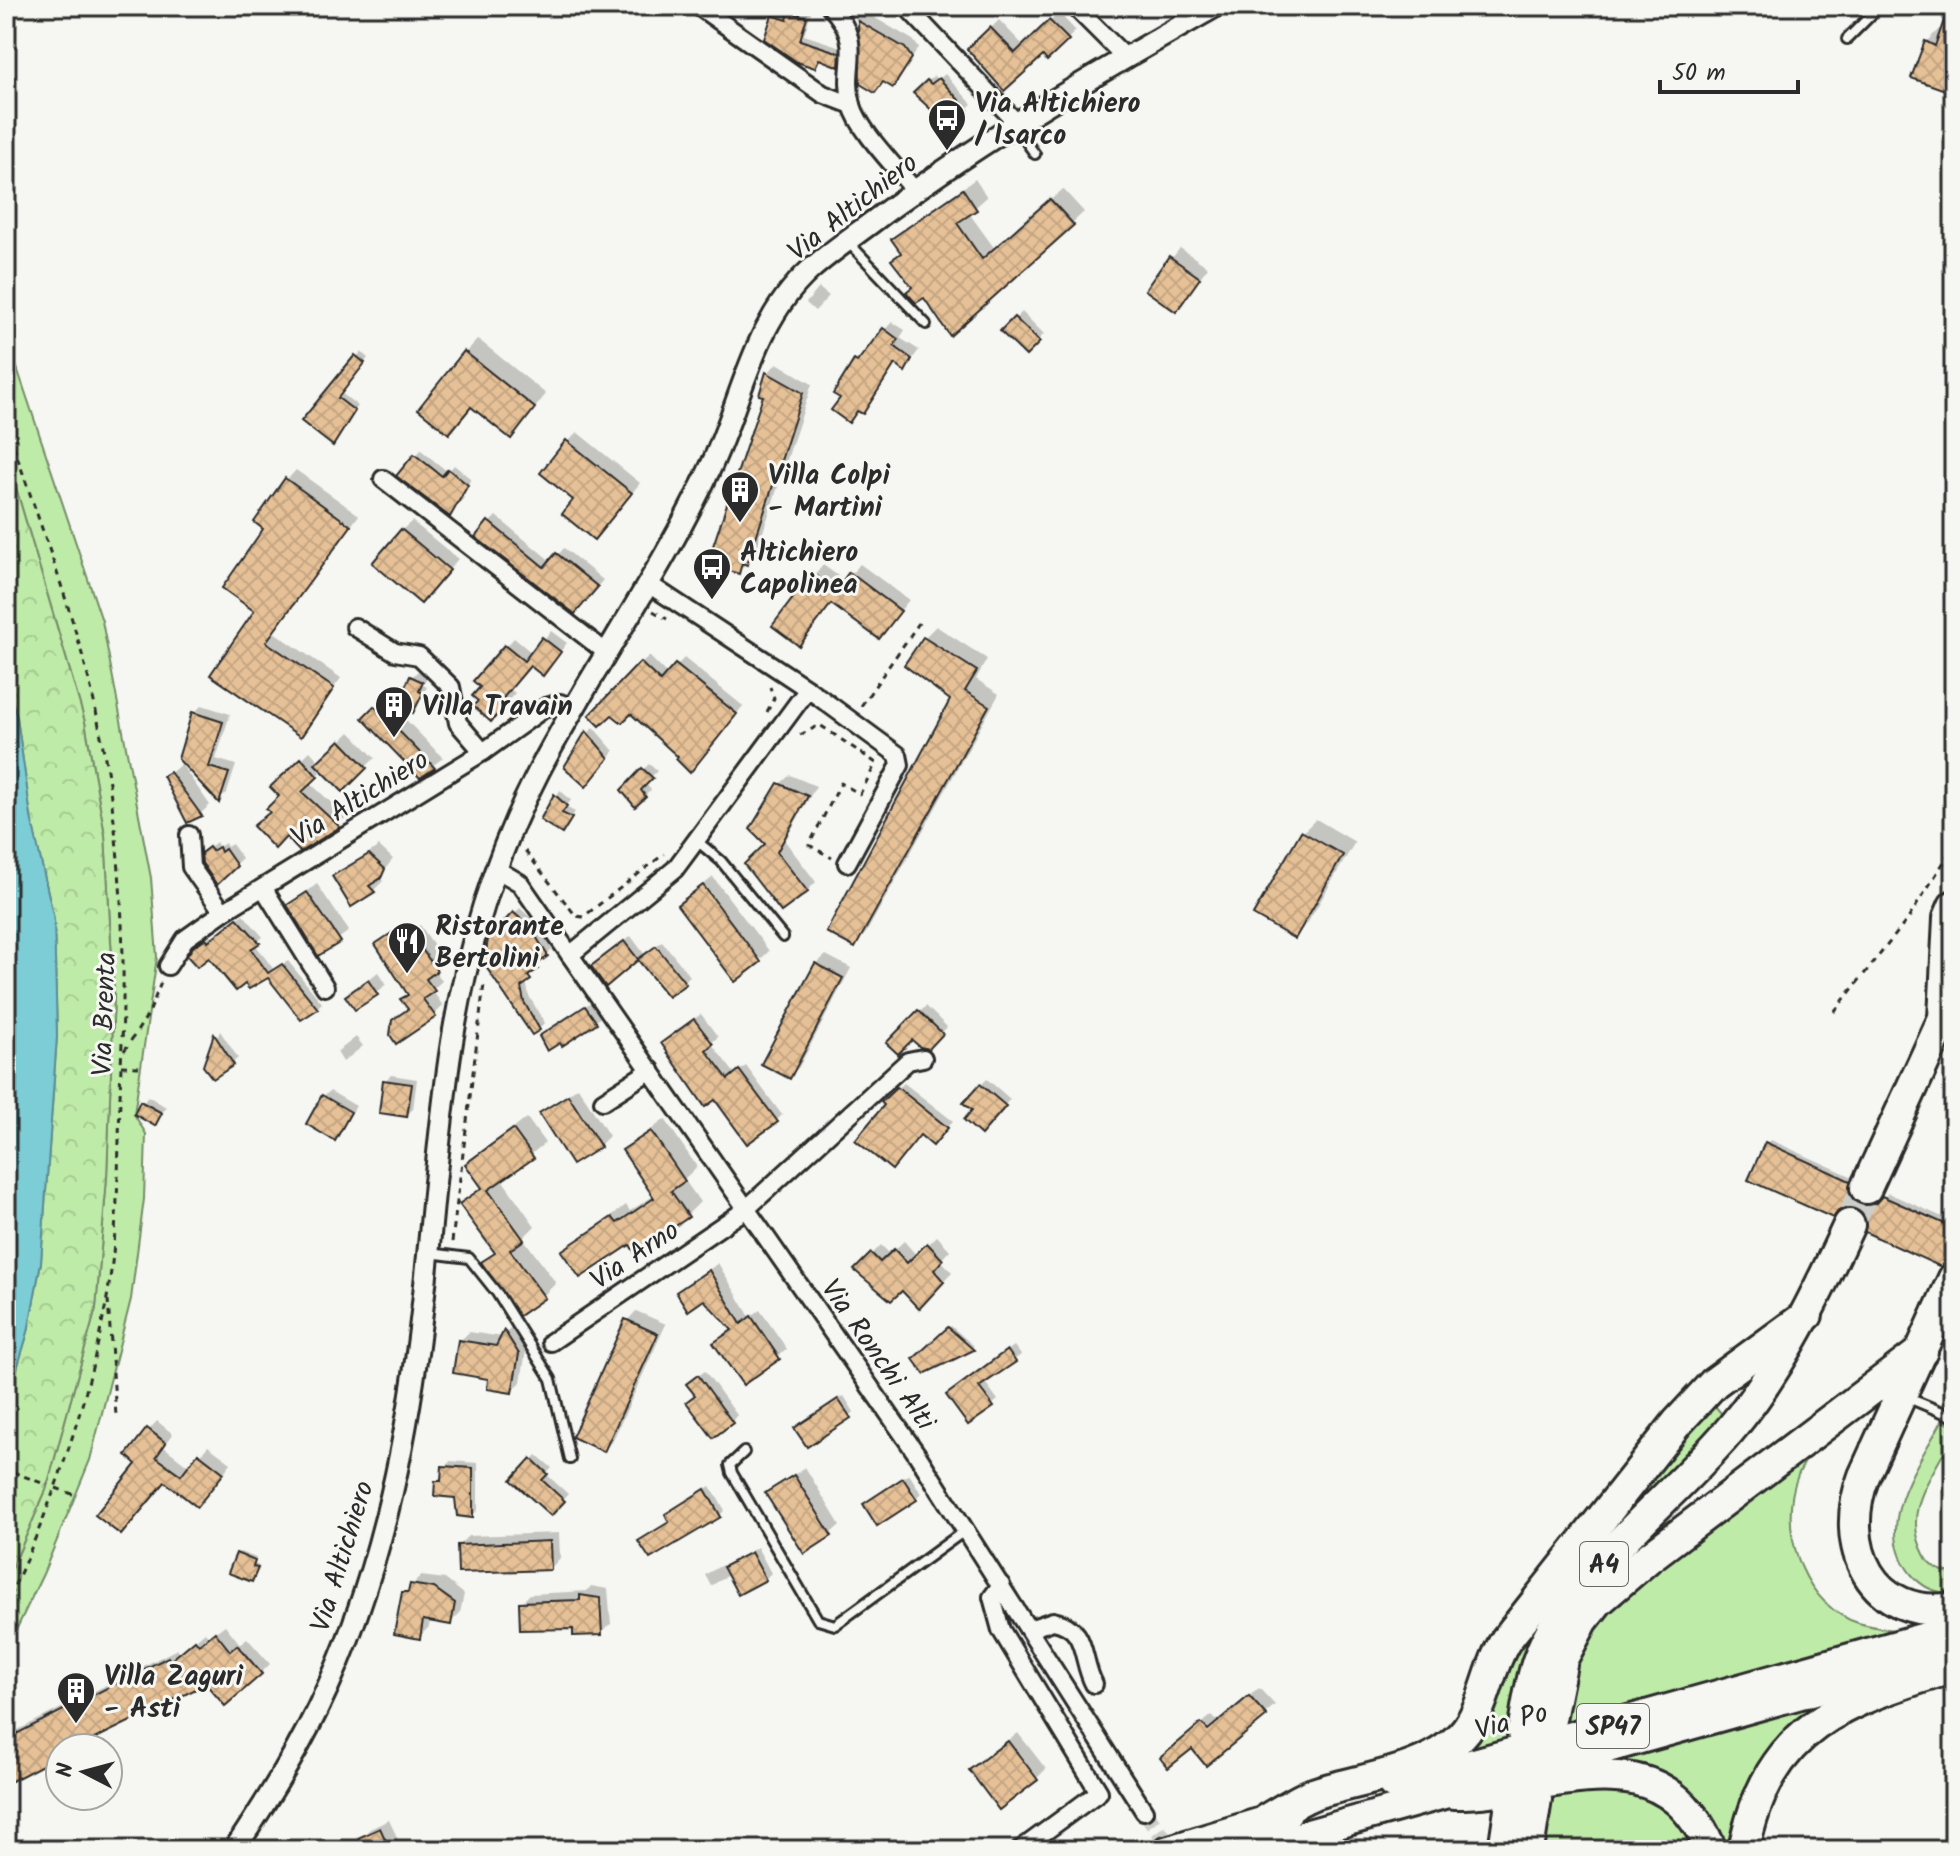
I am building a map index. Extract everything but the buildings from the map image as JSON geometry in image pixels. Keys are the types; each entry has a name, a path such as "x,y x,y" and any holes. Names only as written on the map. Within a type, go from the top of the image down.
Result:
{"highway":[{"path":"1866,1188 1949,1013 1949,918 1954,906"},
{"name":"A4","path":"1849,1225 1807,1315 1735,1424 1592,1576 1562,1613 1538,1660 1535,1731 1562,1659 1583,1620 1598,1601 1647,1559 1922,1351"},
{"path":"1954,1278 1858,1492 1853,1532 1857,1555 1865,1572 1879,1588 1919,1609 1954,1608"},
{"path":"1248,1850 1310,1796 1419,1762 1445,1750 1466,1730 1479,1708 1493,1660 1506,1640 1677,1423 1714,1383 1807,1315"},
{"name":"Via Po","path":"1274,1830 1954,1628"},
{"name":"Via Po","path":"1274,1830 1454,1793 1954,1652"},
{"path":"1744,1850 1756,1806 1770,1775 1810,1728 1826,1715 1862,1698 1954,1667"},
{"path":"1454,1793 1582,1776 1648,1782 1681,1801 1702,1829 1711,1850"},
{"path":"1504,1850 1524,1797 1528,1850"},
{"path":"1166,1850 1274,1830"}],"street":[{"path":"698,6 823,94 852,105"},
{"path":"830,6 846,24 852,41 852,105 861,122 914,190"},
{"path":"906,6 1016,124"},
{"path":"1074,6 1127,59"},
{"name":"Via Altichiero","path":"234,1850 279,1782 320,1705 352,1626 380,1534 404,1433 436,1254 451,1046 466,971 496,869 539,770 713,463 769,319 808,271 914,190 1016,124 1216,6"},
{"path":"383,479 607,653"},
{"path":"647,583 808,689 898,755 900,765 840,861"},
{"path":"355,627 395,652 419,656 451,687 458,723 483,752"},
{"path":"570,955 660,883 697,841 808,689"},
{"name":"Via Altichiero","path":"168,966 185,939 223,912 483,752 546,707 560,703 575,709"},
{"path":"189,835 191,867 223,912"},
{"name":"Via Ronchi Alti","path":"496,869 520,883 651,1070 857,1377 967,1529 1144,1811"},
{"path":"264,889 325,987"},
{"path":"745,1210 908,1061 923,1058"},
{"path":"603,1101 651,1070"},
{"name":"Via Arno","path":"551,1342 745,1210"},
{"path":"1001,1585 992,1597 1001,1630 1099,1792 1020,1850"},
{"path":"1029,1629 1053,1621 1076,1631 1084,1644 1087,1670 1094,1684"}],"lane":[{"path":"1847,39 1880,6"},
{"path":"1016,124 1035,154"},
{"path":"847,241 926,324"},
{"path":"697,841 721,861 783,937"},
{"path":"436,1254 469,1258 541,1360 551,1379 570,1459"},
{"path":"1902,1395 1954,1417"},
{"path":"744,1452 733,1460 732,1473 818,1620 827,1624 835,1625 967,1529"}],"path":[{"name":"Via Brenta","path":"6,423 74,629 94,701 106,764 124,924 117,1189 108,1290 90,1375 56,1488 6,1604"},
{"path":"635,601 668,619"},
{"path":"859,709 919,623"},
{"path":"759,723 774,698 772,688 762,681"},
{"path":"800,735 820,725 876,763 860,794 841,783 809,845 840,861"},
{"path":"1834,1012 1908,919 1954,846"},
{"path":"523,848 576,916 583,917 665,853"},
{"path":"122,1054 149,1013 168,966"},
{"path":"436,1254 453,1241 462,1140 485,985 477,973 466,971"},
{"path":"121,1066 140,1067"},
{"path":"108,1290 116,1416"},
{"path":"13,1472 47,1485"},
{"path":"56,1488 75,1495"}],"green space":[{"path":"6,335 102,621 151,878 157,957 134,1114 146,1134 144,1199 131,1299 90,1460 43,1574 6,1651 6,1582 46,1490 96,1308 107,1177 114,994 105,835 85,722 6,454"},
{"path":"6,454 85,722 105,835 114,994 107,1177 96,1308 46,1490 6,1582 6,1405 28,1332 41,1262 57,1036 54,919 31,817 17,718 6,679"},
{"path":"1715,1406 1726,1419 1519,1688 1509,1739 1471,1749 1491,1685 1679,1430"},
{"path":"1942,1421 1954,1426 1954,1455 1943,1454 1930,1478 1919,1502 1916,1527 1918,1540 1929,1562 1940,1570 1954,1573 1954,1593 1936,1591 1915,1579 1900,1555 1896,1536 1897,1516 1911,1476"},
{"path":"1822,1439 1800,1470 1792,1495 1792,1537 1798,1558 1818,1595 1833,1609 1855,1622 1893,1630 1555,1730 1575,1655 1619,1594"},
{"path":"1843,1694 1736,1850 1724,1850 1714,1822 1698,1801 1595,1762"},
{"path":"1616,1786 1667,1804 1703,1850 1535,1850 1543,1791"}],"water":[{"path":"6,679 17,718 31,817 54,919 57,1036 41,1262 28,1332 6,1405"}],"tunnel":[{"path":"1849,1225 1866,1188"},
{"path":"1144,1811 1173,1850"}],"place":[{"name":"Via Altichiero / Isarco","path":"947,152"},
{"name":"Villa Colpi - Martini","path":"740,524"},
{"name":"Altichiero Capolinea","path":"712,601"},
{"name":"Villa Travain","path":"394,739"},
{"name":"Ristorante Bertolini","path":"407,975"},
{"name":"Villa Zaguri - Asti","path":"76,1725"}]}
